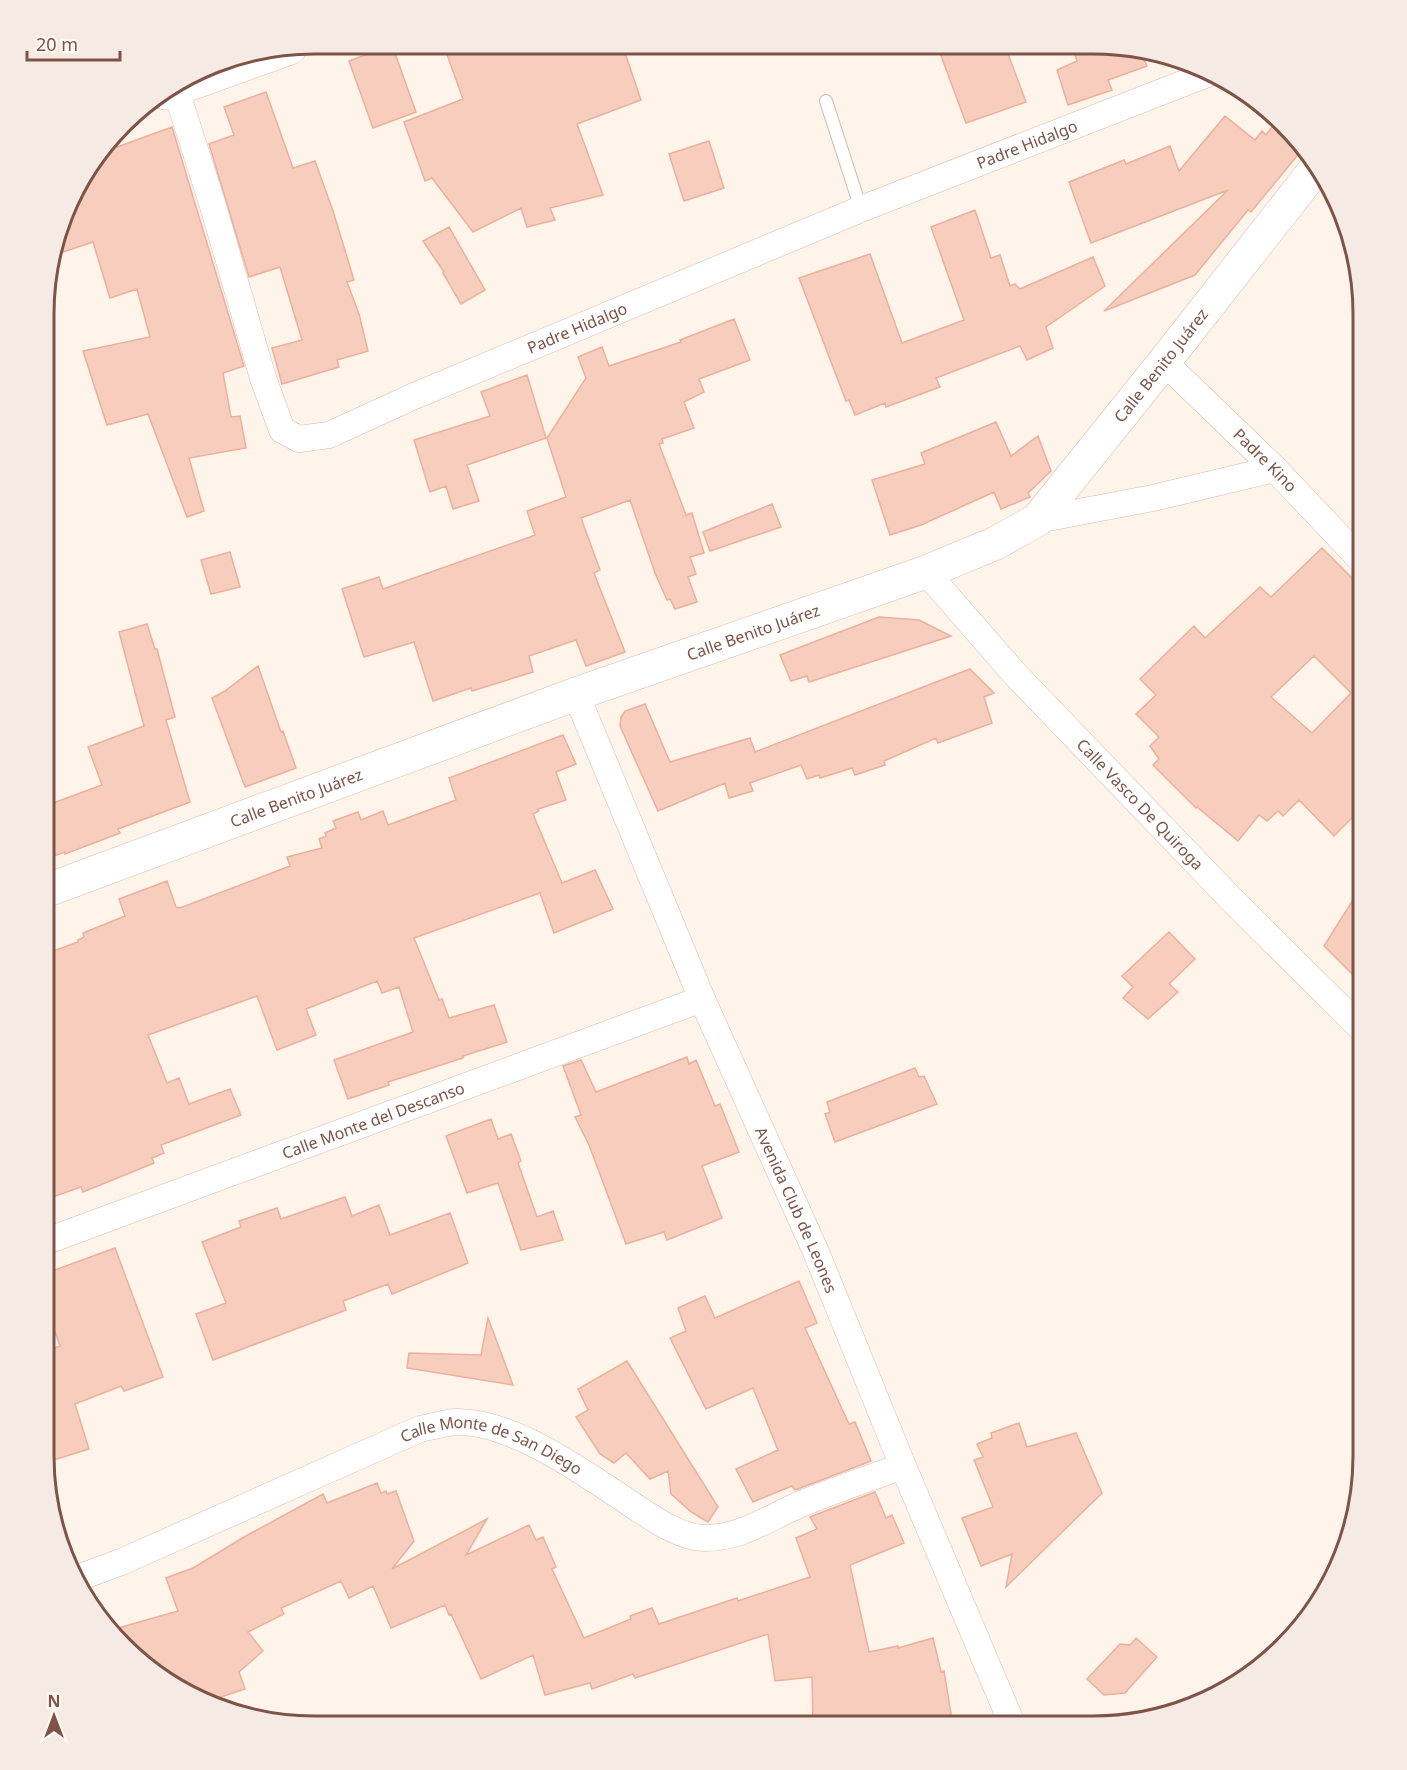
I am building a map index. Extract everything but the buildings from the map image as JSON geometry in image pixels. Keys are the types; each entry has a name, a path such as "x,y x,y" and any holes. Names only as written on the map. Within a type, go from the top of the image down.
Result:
{"street":[{"path":"197,82 254,61"},
{"name":"Padre Hidalgo","path":"172,96 213,206 264,378 282,430 299,439 330,435 412,398 861,209 1200,77"},
{"name":"Calle Benito Juárez","path":"54,888 576,694 926,572 996,543 1037,520 1312,174"},
{"name":"Padre Kino","path":"1164,362 1275,469 1353,551"},
{"path":"1037,520 1153,498 1275,469"},
{"name":"Calle Vasco De Quiroga","path":"926,572 1022,681 1234,902 1353,1020"},
{"name":"Avenida Club de Leones","path":"576,694 702,999 816,1252 1009,1716"},
{"name":"Calle Monte del Descanso","path":"54,1238 702,999"},
{"name":"Calle Monte de San Diego","path":"84,1576 121,1562 420,1428 456,1422 489,1427 520,1437 562,1458 650,1516 682,1533 701,1538 739,1534 799,1505 903,1466"}],"lane":[{"path":"826,101 861,209"}]}
